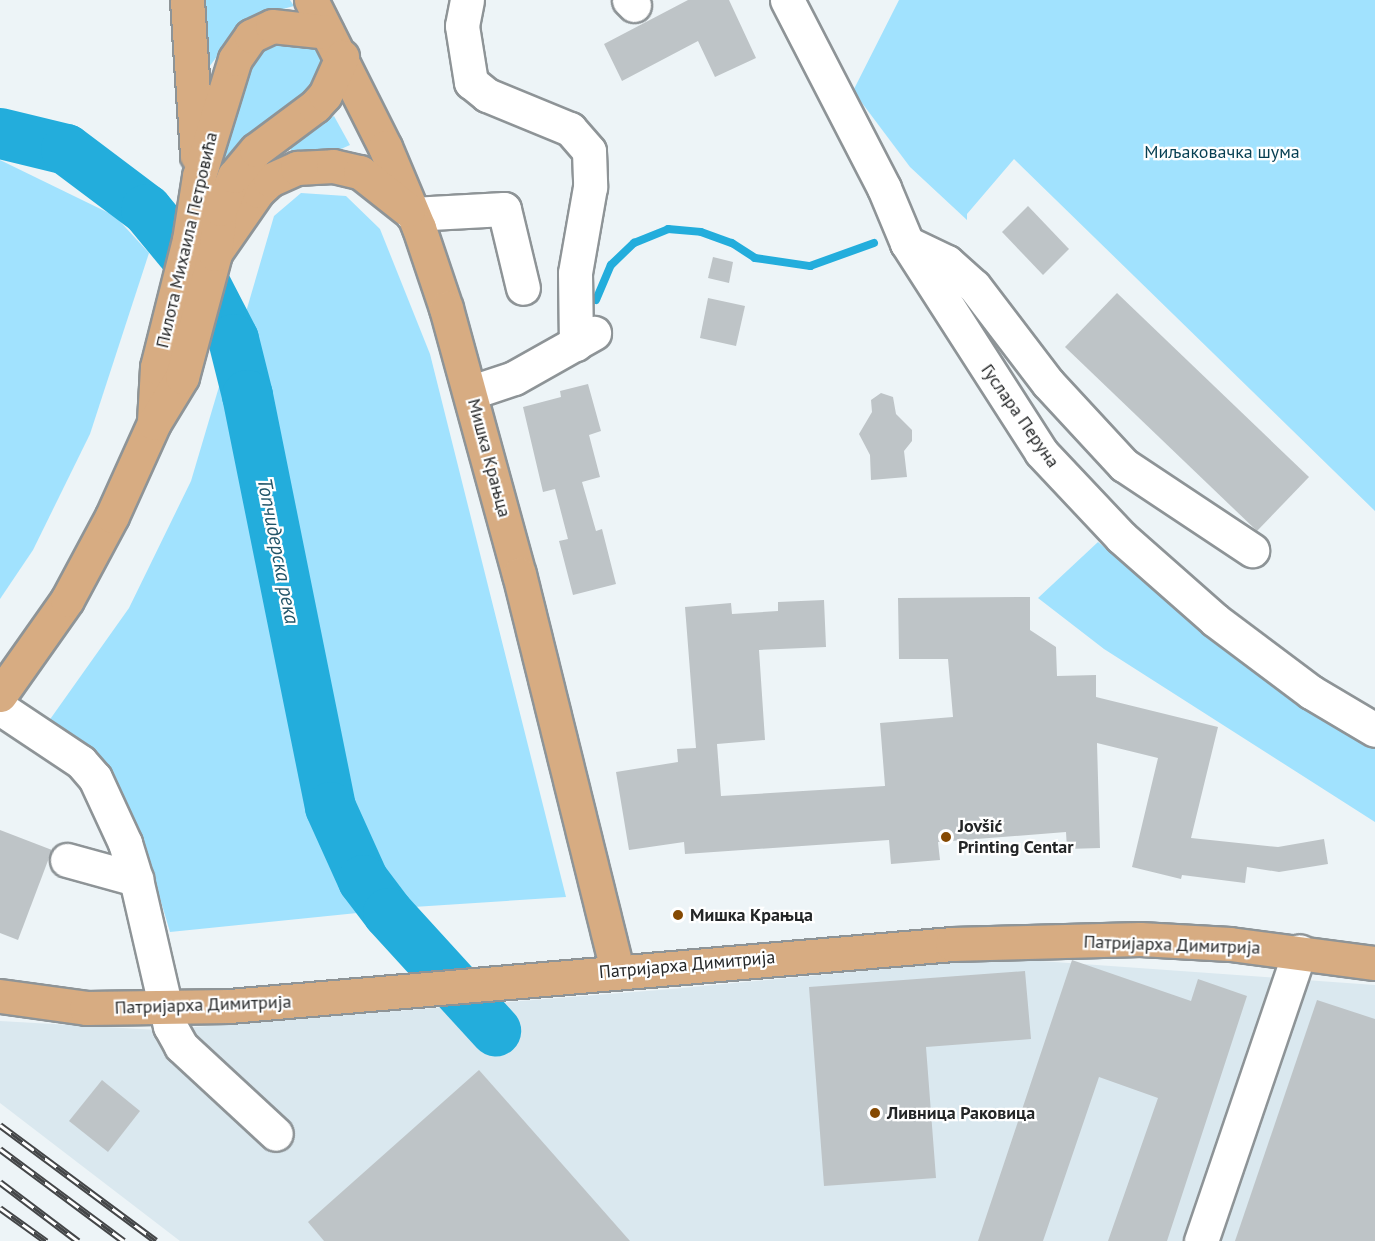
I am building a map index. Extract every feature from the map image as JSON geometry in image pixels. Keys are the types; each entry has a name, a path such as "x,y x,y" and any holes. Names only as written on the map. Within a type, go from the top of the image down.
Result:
{"main road":[{"path":"188,0 199,176"},
{"name":"Мишка Крањца","path":"311,0 335,45 412,214 471,392 617,970"},
{"name":"Пилота Михаила Петровића","path":"0,695 67,600 112,516 154,423 182,377 215,254 220,209 234,176 256,150 320,101 335,45 272,26 246,41 235,59 199,176 189,240 157,367 154,423"},
{"path":"215,254 258,191 270,180 297,168 333,166 360,172 412,214"},
{"name":"Патријарха Димитрија","path":"0,996 52,1005 166,1010 393,993 617,970 952,944 1140,939 1300,951 1375,963"}],"street":[{"path":"467,0 462,26 471,82 487,95 570,129 589,151 590,187 575,273 586,338 514,378 471,392"},
{"name":"Гуслара Перуна","path":"787,0 884,188 907,243 1010,408 1073,489 1215,620 1311,692 1375,730"},
{"path":"412,214 504,209 523,288"},
{"path":"907,243 947,262 974,286 1048,382 1124,465 1252,550"},
{"path":"0,708 81,762 95,778 125,843 136,879 166,1010 181,1046 276,1134"},
{"path":"67,860 136,879"},
{"path":"1201,1241 1300,951"}],"shaded area":[{"path":"1000,958 1375,985 1375,1241 180,1241 0,1103 0,1021 158,1030 672,989"}],"green space":[{"path":"196,0 290,0 294,6 253,17 240,26 209,67 203,67"},
{"name":"Миљаковачка шума","path":"899,0 1375,0 1375,511 1014,159 967,214 967,220 910,167 853,91"},
{"path":"277,36 318,48 322,63 309,97 215,171 242,69 260,42"},
{"path":"334,116 350,145 332,153 291,152 290,142"},
{"path":"0,160 115,216 149,253 90,434 33,550 0,599"},
{"path":"301,193 346,196 380,229 430,354 566,897 398,908 372,875 337,802 266,440 241,329 274,216"},
{"path":"229,353 313,771 337,848 367,912 170,932 140,831 99,764 46,725 129,608 191,481"},
{"path":"1098,542 1281,692 1375,749 1375,822 1104,649 1038,598"}],"building":[{"path":"688,0 729,0 756,58 715,77 698,41 622,81 604,44"},
{"path":"1028,206 1069,249 1043,275 1002,232"},
{"path":"713,257 733,262 729,283 708,278"},
{"path":"1117,293 1309,477 1257,531 1065,347"},
{"path":"708,298 745,306 736,346 700,338"},
{"path":"588,384 601,431 589,435 600,477 582,482 596,531 602,529 616,584 573,595 559,541 568,539 555,489 543,492 523,407 561,397 560,391"},
{"path":"881,393 893,397 896,414 912,430 912,441 904,451 907,477 871,480 870,455 859,434 872,412 871,400"},
{"path":"1030,597 1030,630 1056,647 1057,676 1096,675 1096,697 1218,727 1191,838 1278,847 1324,839 1328,864 1279,872 1247,867 1245,883 1182,875 1181,879 1132,867 1158,758 1097,743 1100,848 1067,849 1066,832 938,842 940,860 891,864 889,840 685,854 684,842 629,850 616,772 678,762 677,749 696,748 685,607 731,603 732,614 778,611 778,602 824,600 826,647 759,650 765,740 717,744 721,796 885,786 880,723 953,717 948,659 899,659 898,598"},
{"path":"0,830 52,850 18,940 0,933"},
{"path":"1072,960 1191,1001 1198,979 1247,996 1167,1241 1108,1241 1158,1098 1099,1077 1043,1241 978,1241"},
{"name":"Ливница Раковица","path":"1025,971 1031,1039 926,1047 936,1178 824,1186 809,987"},
{"path":"1317,1000 1375,1019 1375,1241 1235,1241"},
{"path":"479,1070 630,1241 324,1241 308,1222"},
{"path":"102,1080 140,1111 108,1152 69,1121"}],"waterway":[{"name":"Топчидерска река","path":"0,133 66,149 146,209 199,273 233,339 247,395 330,807 363,880 388,913 495,1030"},
{"path":"596,300 611,265 634,243 668,229 701,232 732,243 755,258 810,266 874,243"}],"railway":[{"path":"0,1125 156,1241"},
{"path":"0,1149 124,1241"},
{"path":"0,1182 78,1241"},
{"path":"0,1208 46,1241"}],"place":[{"name":"Jovšić Printing Centar","path":"946,837"},
{"name":"Мишка Крањца","path":"678,915"},
{"name":"Ливница Раковица","path":"875,1113"}]}
